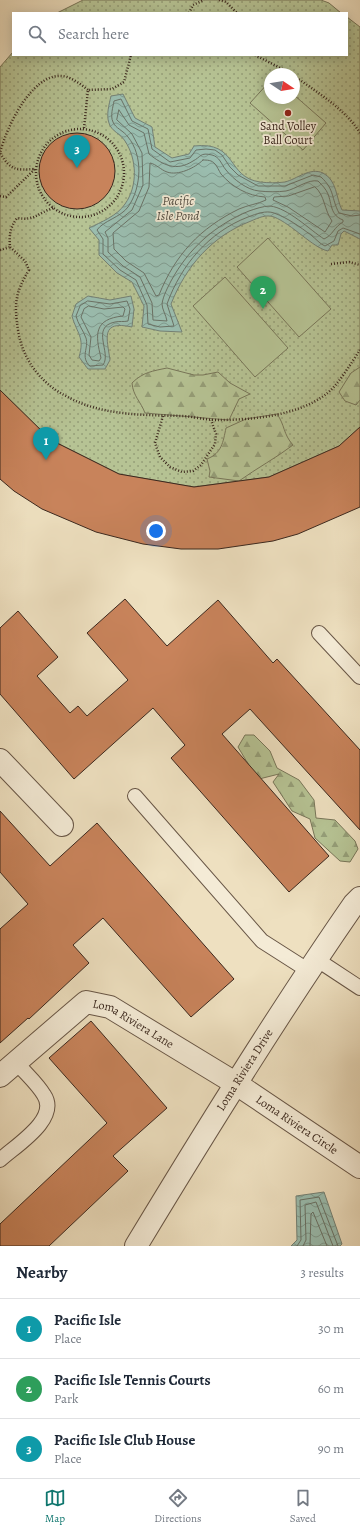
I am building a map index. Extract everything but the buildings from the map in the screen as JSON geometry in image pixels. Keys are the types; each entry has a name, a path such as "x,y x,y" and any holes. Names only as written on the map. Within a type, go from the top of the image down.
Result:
{"street":[{"path":"0,760 62,825"},
{"name":"Loma Riviera Drive","path":"136,1246 235,1083 312,965 354,904 360,898"},
{"name":"Loma Riviera Lane","path":"0,1076 86,1002 110,1007 235,1083"},
{"name":"Loma Riviera Circle","path":"235,1083 360,1167"}],"lane":[{"path":"319,633 360,677"},
{"path":"135,796 262,941 360,988"},
{"path":"0,1160 45,1119 48,1110 44,1095 16,1062"}],"path":[{"path":"190,12 193,6 204,0"},
{"path":"219,0 226,2 236,12"},
{"path":"36,169 16,170 6,163 0,153 2,145 18,111 37,85 47,79 66,77 88,90 112,89 124,82 131,56"},
{"path":"257,56 280,68"},
{"path":"300,80 335,106 360,133"},
{"path":"84,128 88,90"},
{"path":"84,128 98,132 111,140 119,152 124,167 123,181 118,196 108,207 95,214 81,217 66,215 53,208 40,192 36,182 36,169 42,149 54,137 68,130 84,128"},
{"path":"0,196 6,196 36,169"},
{"path":"53,208 39,216 28,219 17,218 12,224 9,234 10,247 24,261 29,270 16,299 17,320 24,352 41,377 52,388 66,397 84,404 126,414 211,420 246,419 298,409 326,395 360,350"},
{"path":"0,250 10,247"},
{"path":"331,264 349,262 360,265"},
{"path":"163,416 155,443 160,457 170,467 182,472 194,470 201,465 215,444 216,434 211,420"}],"green space":[{"path":"83,0 321,0 329,3 340,12 59,12"},
{"path":"348,18 360,27 360,427 339,446 269,477 194,487 119,474 51,440 0,390 0,67 12,53 12,56 348,56"},
{"name":"Sand Volley Ball Court","path":"264,88 264,104 300,104 300,100 326,123 303,150 250,103"},
{"path":"268,238 331,309 299,337 237,267"},
{"path":"225,277 288,348 255,377 193,306"},
{"path":"360,367 360,400 356,405 345,401 339,392 351,373"},
{"path":"167,368 194,375 218,372 230,383 250,394 239,399 229,420 145,413 135,395 132,383 144,374"},
{"path":"277,414 287,437 293,445 239,481 209,477 210,471 207,459 216,454 219,450 223,442 226,428 246,419"},
{"path":"245,735 254,735 270,751 277,768 299,780 314,800 316,818 335,820 355,841 358,849 350,862 340,861 315,838 310,819 292,811 273,782 279,774 259,779 253,772 238,747"}],"water":[{"name":"Pacific Isle Pond","path":"123,94 135,118 152,127 155,147 172,158 189,154 194,146 208,146 218,149 225,154 242,174 249,179 260,182 272,183 290,181 313,171 323,173 328,176 334,185 342,210 360,211 360,239 344,231 341,234 338,245 332,245 328,251 322,249 281,220 271,216 256,219 237,227 224,235 202,254 184,277 171,304 182,332 160,331 142,327 144,306 132,282 117,273 99,255 99,240 89,228 118,212 125,204 132,189 134,181 134,164 132,156 123,139 110,126 108,120 108,110 111,96"},
{"path":"88,296 110,300 131,296 134,309 132,327 115,326 110,329 107,338 110,360 105,369 88,369 79,357 81,340 72,316 76,304"},
{"path":"324,1192 342,1244 340,1246 291,1246 297,1240 296,1196"}],"place":[{"name":"Sand Volley Ball Court","path":"288,113"},
{"name":"Pacific Isle Club House","path":"77,168"},
{"name":"Pacific Isle Tennis Courts","path":"263,309"},
{"name":"Pacific Isle","path":"46,460"}]}
